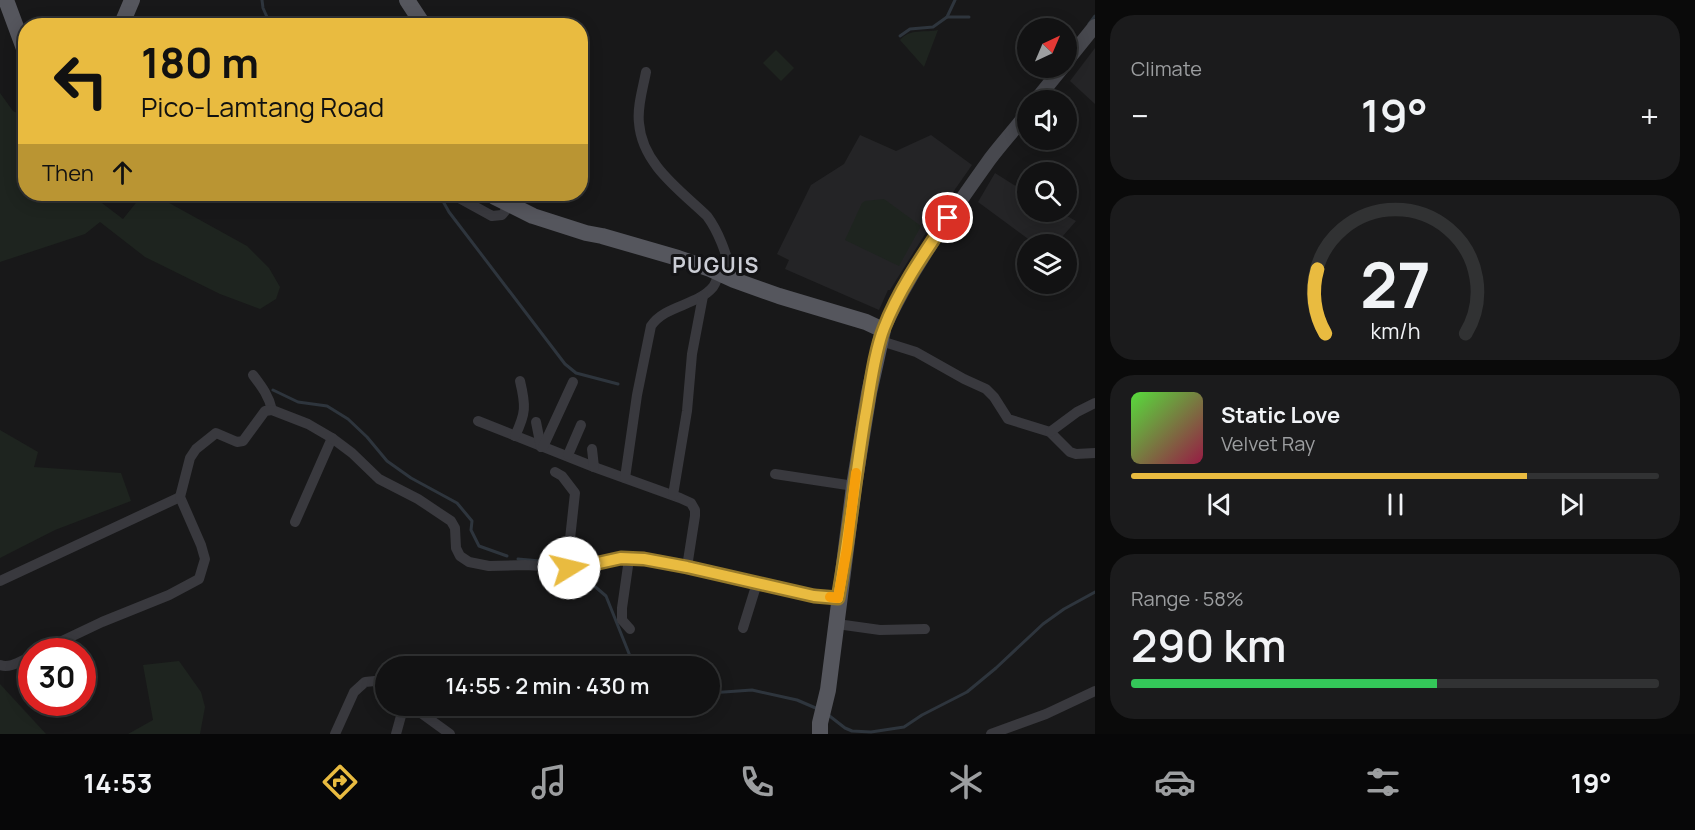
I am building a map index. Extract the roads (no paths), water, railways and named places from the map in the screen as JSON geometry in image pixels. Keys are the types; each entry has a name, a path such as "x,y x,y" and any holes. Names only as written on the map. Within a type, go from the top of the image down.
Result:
{"main road":[{"path":"6,0 18,32"},
{"path":"124,18 132,0"},
{"path":"407,0 419,18"},
{"path":"1077,48 1095,26"},
{"path":"1044,90 1054,78"},
{"path":"820,728 837,624 838,598 847,548 854,486 869,393 882,336 908,282 939,231 1017,126"},
{"path":"502,201 542,219 692,262 779,296 866,322 882,336"}],"street":[{"path":"625,478 639,383 653,322 684,303 702,296 726,277 723,247 712,223 661,171 643,142 639,112 646,72"},
{"path":"465,201 492,216 502,215 510,205"},
{"path":"673,495 702,296"},
{"path":"882,336 986,389 1009,420 1050,432 1070,452 1095,453"},
{"path":"253,375 265,391 272,410"},
{"path":"515,436 523,421 524,411 525,398 520,381"},
{"path":"542,447 573,382"},
{"path":"1050,432 1077,412 1095,403"},
{"path":"68,638 102,622 169,596 199,579 205,559 180,497 190,458 196,449 216,434 237,442 243,441 265,411 272,410 308,424 332,438 352,453 379,479 418,499 451,521 455,528 456,548 460,556 469,562 489,566 525,565 576,568 621,558 644,559 814,596 838,598"},
{"path":"478,421 691,503 695,510 687,567"},
{"path":"536,422 542,447"},
{"path":"568,455 581,425"},
{"path":"295,522 332,438"},
{"path":"592,449 594,466"},
{"path":"555,472 562,476 575,493 569,568"},
{"path":"775,474 854,486"},
{"path":"0,581 180,497"},
{"path":"629,559 622,620 630,630"},
{"path":"743,628 757,583"},
{"path":"837,624 880,630 925,629"},
{"path":"0,665 5,667 18,662"},
{"path":"335,734 354,692 365,682 375,681"},
{"path":"991,734 1046,714 1095,691"},
{"path":"396,734 401,716"},
{"path":"425,716 450,734"}],"waterway":[{"path":"262,0 267,18"},
{"path":"947,17 955,0"},
{"path":"1089,24 1095,16"},
{"path":"900,36 910,29 933,27 947,17 969,17"},
{"path":"443,201 565,364 576,373 618,384"},
{"path":"273,390 298,402 327,406 348,419 387,461 411,478 457,503 472,521 471,530 479,546 507,556"},
{"path":"518,559 540,561"},
{"path":"569,571 592,584 606,596 630,656"},
{"path":"827,714 852,731 871,732 904,727 967,692 1043,624 1095,592"},
{"path":"720,692 752,690 797,700 818,709"}],"district":[{"name":"PUGUIS","path":"716,265"}]}
